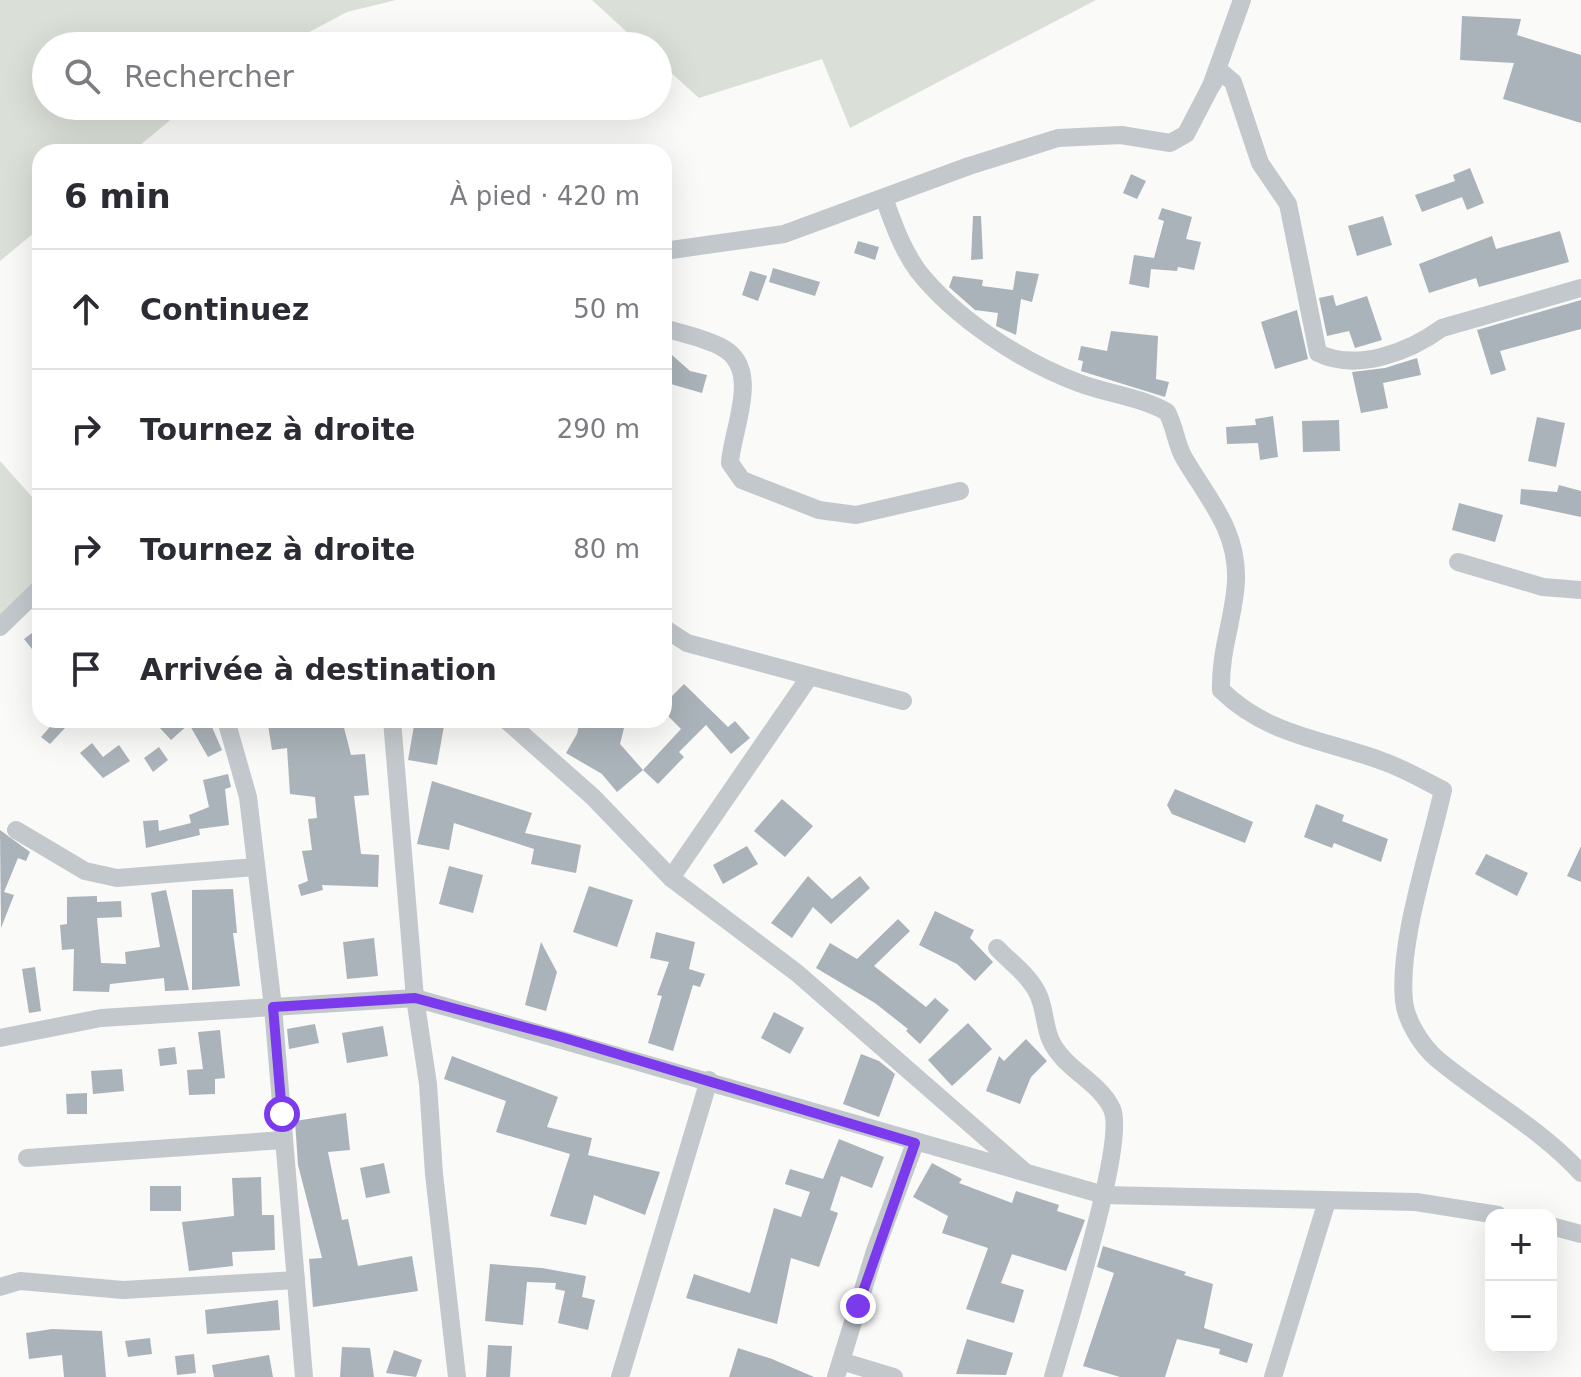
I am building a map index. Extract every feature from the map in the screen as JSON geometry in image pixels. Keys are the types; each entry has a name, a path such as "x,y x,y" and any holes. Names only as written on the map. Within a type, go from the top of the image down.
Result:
{"street":[{"path":"1211,86 1242,0"},
{"path":"672,250 784,234 1058,138 1121,135 1170,143 1186,134 1220,71 1233,82 1260,163 1288,204 1318,353 1334,361 1367,362 1429,338 1442,328 1581,288"},
{"path":"884,198 901,242 918,271 955,308 1012,349 1077,382 1167,412 1184,458 1213,500 1230,535 1236,580 1220,657 1221,690 1245,713 1310,741 1383,761 1443,790 1407,946 1404,1001 1411,1024 1434,1056 1553,1146 1581,1173"},
{"path":"672,330 720,345 733,354 741,368 743,398 730,463 742,480 819,510 856,515 960,491"},
{"path":"1458,562 1543,587 1581,590"},
{"path":"0,627 32,596"},
{"path":"672,633 687,643 903,701"},
{"path":"671,878 810,676"},
{"path":"228,728 248,797 273,1007 304,1377"},
{"path":"393,728 415,998 428,1084 434,1174 457,1377"},
{"path":"515,728 593,797 671,878 797,973 1027,1174"},
{"path":"16,830 85,871 117,878 256,867"},
{"path":"997,948 1038,994 1051,1042 1066,1062 1108,1101 1114,1113 1115,1128 1104,1195 1053,1377"},
{"path":"0,1038 101,1018 415,998 1104,1195 1416,1202 1485,1213"},
{"path":"620,1377 709,1080"},
{"path":"27,1158 284,1140"},
{"path":"894,1377 839,1369 875,1251 915,1143"},
{"path":"1273,1377 1327,1201"},
{"path":"1557,1228 1581,1234"},
{"path":"0,1287 20,1281 123,1290 296,1280"}],"shaded area":[{"path":"0,0 396,0 347,12 309,32 32,32 32,120 170,120 142,144 32,144 32,235 0,261"},
{"path":"592,0 1096,0 850,128 822,59 699,98 672,74 672,32 627,32"},
{"path":"0,461 32,497 32,604 0,634"}],"building":[{"path":"1462,16 1521,19 1517,35 1581,55 1581,123 1503,99 1514,63 1460,60"},
{"path":"1470,168 1484,203 1467,210 1462,197 1422,212 1415,195 1455,181 1453,175"},
{"path":"1131,174 1146,181 1137,199 1123,193"},
{"path":"1162,208 1192,217 1186,239 1201,242 1194,270 1178,267 1177,271 1151,269 1149,288 1129,284 1134,255 1154,258 1164,221 1158,219"},
{"path":"973,216 981,216 983,259 971,260"},
{"path":"1383,216 1392,245 1357,256 1348,226"},
{"path":"1560,231 1569,262 1479,287 1476,278 1429,293 1419,264 1492,236 1496,249"},
{"path":"858,241 879,247 875,260 854,253"},
{"path":"773,268 820,282 815,296 769,282"},
{"path":"750,271 767,276 758,301 742,295"},
{"path":"1016,271 1039,274 1032,302 1021,299 1016,335 996,326 998,313 975,310 949,287 953,276 983,280 982,286 1013,290"},
{"path":"1333,295 1336,306 1367,296 1382,340 1355,348 1349,331 1327,336 1319,298"},
{"path":"1581,300 1581,329 1500,351 1506,370 1491,375 1477,330"},
{"path":"1297,310 1308,359 1275,369 1261,322"},
{"path":"1111,331 1158,336 1156,379 1169,382 1165,397 1081,371 1083,361 1078,360 1081,346 1107,351"},
{"path":"672,355 690,371 707,375 702,393 672,384"},
{"path":"1417,358 1421,375 1383,383 1388,408 1361,413 1352,372 1385,368"},
{"path":"1273,416 1278,457 1260,460 1258,443 1227,444 1226,427 1256,425 1255,419"},
{"path":"1537,417 1565,423 1556,467 1528,461"},
{"path":"1339,420 1340,451 1303,452 1302,421"},
{"path":"1559,485 1581,491 1581,517 1520,504 1521,489 1557,492"},
{"path":"1459,503 1503,515 1495,542 1452,530"},
{"path":"32,633 32,649 24,639"},
{"path":"684,684 728,727 735,721 750,738 731,754 706,725 679,752 684,757 658,784 643,770 681,729 672,720 672,696"},
{"path":"49,728 65,728 50,744 41,737"},
{"path":"160,728 184,728 171,740"},
{"path":"191,728 212,728 222,750 208,757"},
{"path":"268,728 344,728 351,755 365,754 369,795 354,796 361,854 379,855 378,887 322,885 323,890 301,896 298,885 308,881 302,851 312,850 308,819 317,818 315,797 290,794 287,748 272,750"},
{"path":"414,728 444,728 437,765 408,760"},
{"path":"578,728 624,728 620,744 643,770 617,792 602,774 566,753"},
{"path":"92,743 103,757 119,745 130,761 103,778 80,753"},
{"path":"159,747 168,760 153,772 144,758"},
{"path":"228,774 231,787 225,789 229,825 199,829 200,835 146,848 143,821 158,820 159,831 191,823 189,815 209,807 203,780"},
{"path":"432,781 532,813 525,833 581,845 576,873 531,864 534,849 454,823 449,850 417,844"},
{"path":"1175,789 1253,822 1245,843 1172,814 1167,805"},
{"path":"782,799 813,826 785,857 754,831"},
{"path":"1316,804 1344,815 1342,821 1388,839 1381,862 1334,843 1332,848 1304,837"},
{"path":"0,830 30,852 26,861 18,858 4,892 14,895 1,928"},
{"path":"747,846 758,864 723,884 713,865"},
{"path":"1581,846 1581,882 1567,876"},
{"path":"1486,854 1528,873 1517,896 1475,874"},
{"path":"449,866 483,875 473,913 439,904"},
{"path":"808,876 832,899 860,876 870,888 831,924 813,907 792,938 771,923"},
{"path":"589,886 633,900 617,947 573,932"},
{"path":"233,889 237,933 233,933 240,986 192,990 192,890"},
{"path":"166,890 189,990 165,991 164,978 110,984 109,992 73,991 74,949 62,950 60,925 67,924 67,897 97,896 97,902 121,901 122,917 97,918 101,963 126,964 125,952 160,947 151,893"},
{"path":"935,911 974,930 970,938 993,962 975,981 957,964 919,945"},
{"path":"898,919 910,931 874,966 926,1007 935,998 949,1010 920,1044 906,1031 908,1029 875,1003 816,968 830,943 857,959"},
{"path":"656,932 695,942 689,969 705,974 700,987 693,985 673,1051 648,1043 662,996 657,995 669,962 650,958"},
{"path":"374,938 378,976 347,979 343,942"},
{"path":"541,942 557,972 546,1011 525,1005"},
{"path":"35,967 41,1011 29,1013 22,969"},
{"path":"774,1012 804,1028 790,1054 761,1038"},
{"path":"968,1023 992,1049 952,1086 928,1060"},
{"path":"315,1024 319,1043 289,1049 287,1029"},
{"path":"383,1026 388,1056 347,1063 342,1033"},
{"path":"220,1030 225,1078 215,1079 215,1094 189,1095 187,1070 203,1069 198,1032"},
{"path":"1026,1039 1047,1061 1031,1077 1020,1104 986,1091 999,1056 1004,1061"},
{"path":"175,1047 177,1064 160,1066 158,1049"},
{"path":"861,1054 879,1061 895,1074 879,1117 843,1104"},
{"path":"452,1056 558,1097 547,1127 592,1138 588,1155 660,1172 645,1215 594,1195 586,1225 550,1216 570,1154 496,1132 506,1101 444,1079"},
{"path":"122,1069 124,1091 93,1094 91,1071"},
{"path":"87,1093 87,1114 67,1114 66,1094"},
{"path":"346,1113 350,1150 328,1152 342,1220 348,1219 358,1266 412,1256 418,1291 313,1307 309,1259 322,1258 298,1165 295,1121"},
{"path":"839,1139 884,1157 872,1188 841,1176 830,1210 838,1213 819,1267 791,1258 777,1324 686,1298 694,1274 750,1293 774,1208 801,1217 810,1192 785,1184 790,1169 823,1179"},
{"path":"384,1163 390,1193 366,1198 360,1168"},
{"path":"932,1163 962,1179 959,1183 1012,1203 1016,1191 1059,1205 1057,1211 1085,1220 1066,1271 1012,1254 1001,1283 1024,1290 1014,1323 966,1309 988,1248 942,1233 948,1216 913,1197"},
{"path":"261,1177 262,1215 274,1215 275,1250 232,1252 233,1266 189,1271 182,1222 234,1216 232,1178"},
{"path":"150,1186 181,1186 181,1211 150,1211"},
{"path":"1103,1246 1186,1272 1184,1275 1213,1284 1204,1328 1253,1344 1247,1363 1219,1354 1220,1349 1177,1339 1165,1377 1120,1377 1083,1366 1114,1273 1097,1267"},
{"path":"490,1264 542,1268 586,1276 582,1297 595,1300 588,1330 558,1323 565,1291 555,1289 556,1283 527,1282 523,1325 485,1321"},
{"path":"278,1300 280,1330 207,1334 205,1310"},
{"path":"52,1329 102,1331 106,1377 64,1377 62,1355 29,1359 26,1333"},
{"path":"150,1338 152,1354 128,1357 125,1341"},
{"path":"967,1339 1013,1353 1006,1375 956,1374"},
{"path":"488,1345 512,1346 510,1377 486,1377"},
{"path":"342,1347 370,1348 374,1377 340,1377"},
{"path":"738,1348 772,1359 814,1377 729,1377"},
{"path":"394,1350 422,1360 416,1377 386,1373"},
{"path":"194,1354 196,1373 177,1375 175,1356"},
{"path":"269,1355 273,1377 214,1377 212,1365"}],"route":[{"path":"282,1114 273,1007 415,998 561,1037 915,1143 858,1306"}]}
